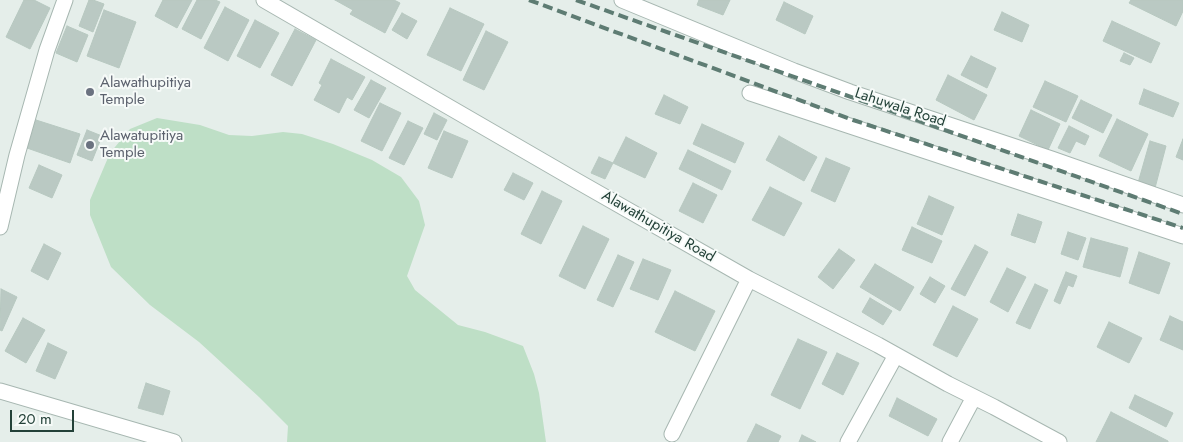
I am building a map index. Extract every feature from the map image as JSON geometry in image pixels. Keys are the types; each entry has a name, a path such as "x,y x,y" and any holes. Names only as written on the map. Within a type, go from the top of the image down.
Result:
{"street":[{"path":"0,227 17,155 47,50 65,0"},
{"name":"Alawathupitiya Road","path":"264,0 577,182 749,279 1058,442"},
{"name":"Lahuwala Road","path":"622,0 840,88 1183,205"},
{"path":"750,93 1183,236"},
{"path":"672,434 749,279"},
{"path":"848,442 896,355"},
{"path":"0,391 174,442"},
{"path":"950,442 974,397"}],"green space":[{"path":"157,118 200,125 229,135 252,136 283,132 302,134 372,160 401,177 419,201 425,225 407,276 415,290 458,325 485,332 523,346 539,393 546,442 287,442 288,426 259,397 199,342 150,305 111,267 90,215 90,200 110,153 130,129"}],"building":[{"path":"24,0 34,0 50,8 30,49 6,37"},
{"path":"89,0 104,4 93,32 79,26"},
{"path":"163,0 192,0 177,28 155,16"},
{"path":"197,0 215,0 220,2 201,39 182,29"},
{"path":"335,0 394,0 400,3 385,33 350,14 353,10"},
{"path":"699,0 730,0 723,15 697,5"},
{"path":"1131,0 1183,0 1183,11 1176,26 1129,3"},
{"path":"784,2 813,16 805,34 776,20"},
{"path":"225,7 249,20 228,61 204,48"},
{"path":"450,8 484,24 461,71 427,55"},
{"path":"104,10 136,22 119,68 87,56"},
{"path":"1002,12 1029,25 1022,42 994,30"},
{"path":"402,13 417,21 407,39 392,30"},
{"path":"255,20 279,33 260,68 237,56"},
{"path":"1112,21 1160,43 1151,63 1103,41"},
{"path":"67,26 88,35 77,62 56,53"},
{"path":"295,29 316,40 292,86 271,75"},
{"path":"486,31 508,42 484,90 463,80"},
{"path":"1124,53 1134,58 1130,65 1120,61"},
{"path":"971,56 996,68 987,88 961,75"},
{"path":"331,59 365,77 352,100 347,97 339,113 314,100 322,85 319,83"},
{"path":"948,75 987,95 974,120 936,100"},
{"path":"371,80 386,88 369,118 354,110"},
{"path":"1045,81 1078,96 1066,122 1033,107"},
{"path":"1144,89 1179,103 1173,117 1139,104"},
{"path":"664,95 688,107 680,124 655,114"},
{"path":"1081,100 1112,115 1103,133 1072,118"},
{"path":"380,103 401,113 382,151 361,141"},
{"path":"1031,110 1060,124 1048,150 1019,136"},
{"path":"434,113 447,120 437,140 424,134"},
{"path":"1117,119 1148,134 1131,171 1099,156"},
{"path":"36,120 80,134 70,163 27,148"},
{"path":"408,121 423,128 404,165 389,158"},
{"path":"702,124 744,143 735,163 693,144"},
{"path":"1069,126 1089,136 1085,145 1076,141 1070,153 1058,148"},
{"name":"Alawatupitiya Temple","path":"87,130 102,136 92,161 77,155"},
{"path":"444,131 468,141 452,178 428,168"},
{"path":"779,136 817,157 804,181 766,160"},
{"path":"626,137 657,153 645,178 613,163"},
{"path":"1183,139 1183,160 1176,157"},
{"path":"1150,141 1166,146 1155,188 1138,183"},
{"path":"688,150 731,171 722,190 679,169"},
{"path":"599,157 613,163 605,179 591,173"},
{"path":"826,158 850,168 835,202 811,191"},
{"path":"39,165 62,175 52,198 29,188"},
{"path":"513,173 533,183 524,200 504,190"},
{"path":"693,183 717,195 703,223 679,211"},
{"path":"770,187 802,203 784,236 752,220"},
{"path":"542,191 562,201 541,244 521,234"},
{"path":"929,196 954,207 942,235 917,224"},
{"path":"1018,214 1042,222 1035,243 1011,235"},
{"path":"583,226 609,239 585,289 559,276"},
{"path":"912,227 942,241 932,263 902,250"},
{"path":"1068,232 1086,238 1078,260 1061,254"},
{"path":"1091,238 1128,248 1120,277 1083,267"},
{"path":"44,244 61,253 48,280 31,271"},
{"path":"975,245 988,252 965,296 951,289"},
{"path":"839,249 855,260 833,289 818,277"},
{"path":"1139,252 1170,263 1159,294 1129,283"},
{"path":"618,255 634,262 613,307 597,300"},
{"path":"643,259 671,270 658,300 630,289"},
{"path":"875,264 914,287 900,311 860,287"},
{"path":"1007,268 1026,277 1008,312 990,302"},
{"path":"1066,272 1077,276 1073,287 1068,285 1060,304 1054,301"},
{"path":"930,277 945,286 935,303 920,294"},
{"path":"1035,284 1048,290 1030,329 1016,323"},
{"path":"1,289 17,297 2,331 0,330"},
{"path":"675,291 715,311 695,351 655,332"},
{"path":"870,298 892,311 883,325 862,312"},
{"path":"953,306 978,319 957,357 933,345"},
{"path":"1170,316 1183,322 1183,350 1160,340"},
{"path":"23,318 45,330 26,363 5,351"},
{"path":"1109,322 1142,338 1129,363 1097,347"},
{"path":"798,339 827,352 800,409 771,395"},
{"path":"48,343 67,352 55,379 36,371"},
{"path":"837,353 859,363 843,395 822,384"},
{"path":"146,383 170,391 163,415 138,408"},
{"path":"1135,395 1173,413 1166,427 1129,408"},
{"path":"897,398 937,419 928,436 889,416"},
{"path":"1111,412 1168,441 1168,442 1096,442"},
{"path":"756,424 781,436 778,442 747,442"},
{"path":"802,435 816,442 799,442"}],"railway":[{"path":"529,0 853,120 1183,228"},
{"path":"576,0 1183,214"}],"place":[{"name":"Alawathupitiya Temple","path":"90,92"},
{"name":"Alawatupitiya Temple","path":"90,145"}]}
